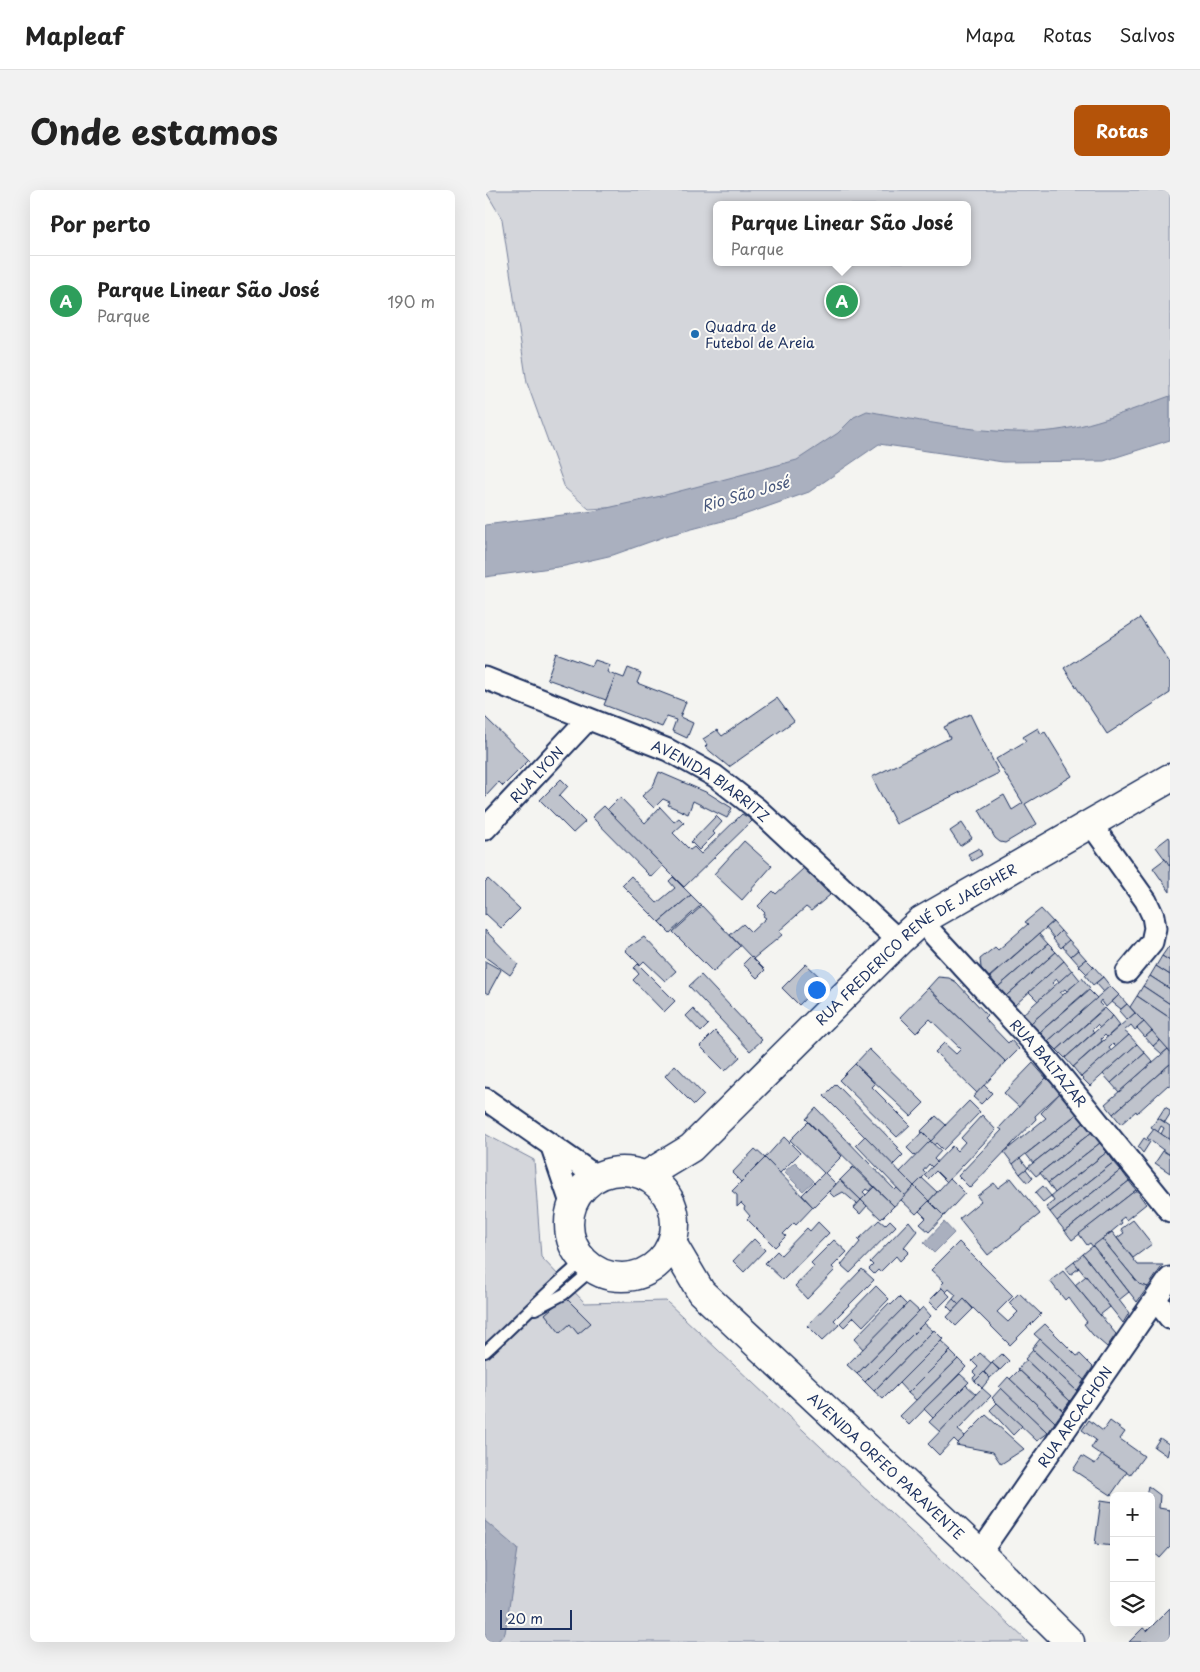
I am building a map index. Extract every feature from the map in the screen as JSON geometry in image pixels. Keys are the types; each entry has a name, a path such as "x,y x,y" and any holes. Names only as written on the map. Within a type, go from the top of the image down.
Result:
{"main road":[{"name":"RUA FREDERICO RENÉ DE JAEGHER","path":"645,1176 691,1148 899,940 921,921 1170,778"},
{"name":"RUA FREDERICO RENÉ DE JAEGHER","path":"668,1197 691,1148"},
{"path":"621,1171 645,1176 668,1197 674,1212 675,1228 671,1243 664,1257 643,1272 618,1276 589,1264 573,1244 569,1225 572,1206 582,1189 597,1177 621,1171"},
{"name":"AVENIDA ORFEO PARAVENTE","path":"671,1243 701,1292 980,1553 1070,1642"},
{"name":"AVENIDA ORFEO PARAVENTE","path":"643,1272 701,1292"}],"street":[{"name":"AVENIDA BIARRITZ","path":"485,678 587,720 668,750 715,776 756,808 899,940"},
{"name":"RUA LYON","path":"485,829 587,720"},
{"path":"1091,824 1146,901 1153,916 1155,928 1152,942 1127,972"},
{"name":"RUA BALTAZAR","path":"921,921 1045,1057 1170,1211"},
{"path":"485,1099 597,1177"},
{"path":"552,1147 572,1206"},
{"name":"RUA ARCACHON","path":"980,1553 1170,1278"},
{"path":"1156,1300 1170,1318"}],"lane":[{"path":"485,1352 528,1313 557,1282 589,1264"}],"shaded area":[{"path":"485,190 1170,190 1170,423 1038,444 869,420 821,455 635,506 589,509 565,488 527,383 502,219"},
{"path":"485,1134 534,1160 541,1257 585,1303 666,1301 1028,1642 485,1642"}],"water":[{"name":"Rio São José","path":"1170,396 1170,440 1104,461 1003,462 879,444 809,492 738,517 669,535 613,555 565,566 485,577 485,525 594,511 665,495 797,460 838,433 854,417 867,411 973,429 1038,432 1088,424"},
{"path":"795,1162 814,1181 803,1191 784,1172"},
{"path":"944,1222 954,1233 934,1253 924,1243"},
{"path":"485,1521 518,1549 505,1633 497,1642 485,1642"}],"building":[{"path":"1140,618 1170,663 1170,693 1107,734 1064,668"},
{"path":"556,653 592,666 595,660 610,665 607,672 616,676 606,700 547,679"},
{"path":"628,668 641,673 637,683 686,702 680,717 693,723 687,738 672,731 676,720 667,717 662,727 604,705 616,675 624,678"},
{"path":"777,698 794,721 729,767 705,747 707,745 703,739 717,730 722,736"},
{"path":"970,714 999,773 896,824 872,777 950,738 944,727"},
{"path":"485,717 529,760 503,786 499,782 485,797"},
{"path":"1038,728 1041,734 1045,732 1072,776 1025,804 1037,824 1005,843 1000,842 995,838 979,810 1004,795 1012,810 1023,803 996,759 1026,741 1023,737"},
{"path":"659,772 708,793 732,808 727,818 693,801 688,814 668,805 670,802 663,799 654,808 642,796 653,786"},
{"path":"561,779 568,786 559,796 585,822 573,833 540,800"},
{"path":"620,797 645,823 660,807 674,822 679,818 684,823 673,833 690,850 694,847 701,854 742,814 753,820 684,887 607,810"},
{"path":"604,806 663,866 651,877 592,817"},
{"path":"716,816 722,822 713,832 715,834 699,850 691,842"},
{"path":"962,823 972,838 960,846 950,831"},
{"path":"1169,837 1170,839 1170,866 1156,847"},
{"path":"744,841 772,866 742,900 714,874"},
{"path":"979,848 982,855 972,861 968,854"},
{"path":"1165,859 1170,866 1170,892 1153,868"},
{"path":"804,868 830,895 811,911 806,907 779,931 782,935 753,959 730,935 743,924 751,932 766,918 763,916 765,913 758,906 773,891 776,894"},
{"path":"631,876 657,903 675,888 669,881 673,877 691,895 659,922 622,885"},
{"path":"488,879 520,909 501,928 485,915 485,882"},
{"path":"691,895 701,905 670,933 659,922"},
{"path":"702,906 740,946 713,972 673,932"},
{"path":"1041,909 1053,922 989,977 981,968 980,959 995,947 998,950 1028,924 1025,922"},
{"path":"1053,922 1061,931 1054,938 1046,928"},
{"path":"485,930 518,964 510,975 485,957"},
{"path":"1061,931 1069,940 1061,948 1053,939"},
{"path":"1039,934 1048,944 998,987 990,977"},
{"path":"644,937 676,971 665,981 644,961 640,965 625,950"},
{"path":"1069,940 1078,950 1071,956 1062,946"},
{"path":"1048,944 1056,952 1006,996 998,987"},
{"path":"1170,946 1170,961 1162,956"},
{"path":"1078,950 1086,959 1079,965 1071,956"},
{"path":"1056,952 1064,961 1015,1005 1006,996"},
{"path":"751,956 765,970 757,978 743,964"},
{"path":"1162,956 1170,961 1170,975 1156,966"},
{"path":"1086,959 1094,967 1087,974 1078,965"},
{"path":"485,961 501,970 488,994 485,992"},
{"path":"1064,961 1072,971 1059,982 1057,979 1052,983 1055,986 1038,1001 1029,992"},
{"path":"638,964 675,1001 664,1012 633,980 639,974 634,968"},
{"path":"806,964 823,980 799,1005 782,988"},
{"path":"1156,966 1170,975 1170,989 1150,976"},
{"path":"1094,967 1103,977 1093,985 1085,975"},
{"path":"1072,970 1080,980 1067,991 1065,989 1060,993 1063,995 1031,1023 1023,1014"},
{"path":"701,975 762,1040 750,1051 689,986"},
{"path":"1150,976 1170,989 1170,1004 1143,986"},
{"path":"938,977 949,978 956,982 987,1015 984,1018 1008,1043 1011,1040 1019,1049 1006,1062 928,988"},
{"path":"1103,977 1110,986 1104,992 1096,983"},
{"path":"1082,978 1090,988 1040,1032 1031,1023"},
{"path":"1110,986 1119,995 1106,1007 1101,1000 1099,1003 1104,1008 1057,1050 1048,1041"},
{"path":"1143,986 1170,1004 1170,1018 1137,996"},
{"path":"928,988 1006,1062 977,1093 935,1052 944,1043 956,1054 961,1049 930,1019 916,1033 900,1017"},
{"path":"1089,990 1097,998 1048,1041 1040,1032"},
{"path":"1119,995 1127,1004 1121,1009 1112,1002"},
{"path":"1137,996 1170,1018 1170,1052 1130,1007"},
{"path":"1127,1004 1135,1013 1127,1020 1119,1011"},
{"path":"1105,1008 1113,1016 1100,1028 1097,1025 1092,1030 1094,1032 1065,1058 1057,1050"},
{"path":"693,1009 708,1025 701,1032 686,1016"},
{"path":"1135,1013 1144,1022 1135,1030 1131,1025 1124,1031 1129,1035 1116,1047 1113,1044 1109,1048 1111,1051 1081,1077 1073,1067"},
{"path":"1113,1016 1120,1025 1107,1037 1105,1035 1101,1039 1102,1041 1073,1067 1065,1058"},
{"path":"1144,1022 1152,1031 1145,1037 1137,1028"},
{"path":"715,1031 740,1057 725,1071 700,1046"},
{"path":"1152,1031 1160,1040 1153,1046 1145,1037"},
{"path":"1129,1035 1137,1044 1090,1086 1081,1077"},
{"path":"1160,1040 1168,1049 1162,1054 1153,1046"},
{"path":"1137,1044 1145,1053 1111,1083 1103,1074"},
{"path":"869,1049 924,1103 911,1116 855,1064"},
{"path":"1168,1049 1170,1052 1170,1064 1113,1114 1105,1104"},
{"path":"1145,1053 1153,1062 1119,1092 1111,1083"},
{"path":"1033,1063 1046,1078 1019,1107 1004,1093"},
{"path":"855,1064 875,1084 872,1087 910,1125 897,1137 839,1080"},
{"path":"1170,1064 1170,1087 1168,1085 1137,1113 1136,1111 1121,1124 1113,1114"},
{"path":"675,1065 704,1095 694,1105 665,1076"},
{"path":"1046,1078 1061,1092 1035,1116 1036,1119 970,1188 958,1176 1002,1130 999,1128"},
{"path":"836,1084 899,1148 897,1149 903,1155 893,1165 824,1096"},
{"path":"984,1085 992,1093 981,1104 973,1097"},
{"path":"1061,1092 1077,1114 1013,1164 1004,1152 1046,1118 1041,1113"},
{"path":"969,1101 980,1112 943,1150 936,1143 934,1145 930,1141"},
{"path":"1165,1107 1170,1110 1170,1114 1165,1122 1158,1118"},
{"path":"816,1108 895,1190 897,1188 905,1196 901,1200 894,1206 806,1119"},
{"path":"1077,1114 1084,1123 1033,1163 1026,1154"},
{"path":"982,1115 996,1130 947,1182 936,1171 928,1179 924,1175 952,1146 957,1151 965,1142 961,1138"},
{"path":"936,1116 946,1125 931,1141 921,1131"},
{"path":"1158,1118 1170,1126 1170,1140 1161,1134 1164,1128 1161,1126 1158,1132 1151,1127"},
{"path":"808,1122 842,1156 825,1173 836,1184 813,1207 802,1195 824,1173 790,1140"},
{"path":"1084,1123 1092,1132 1036,1176 1028,1167"},
{"path":"1154,1129 1170,1140 1170,1155 1147,1138"},
{"path":"922,1132 931,1141 916,1157 907,1148"},
{"path":"1092,1132 1100,1143 1048,1183 1040,1173"},
{"path":"865,1136 914,1186 905,1196 856,1145"},
{"path":"784,1137 800,1153 780,1173 765,1158"},
{"path":"1144,1138 1150,1142 1143,1153 1138,1147"},
{"path":"930,1141 941,1151 934,1159 937,1162 932,1167 929,1164 923,1171 926,1174 914,1186 900,1172"},
{"path":"1100,1143 1107,1152 1055,1193 1048,1183"},
{"path":"755,1149 765,1158 741,1182 732,1173"},
{"path":"1163,1151 1170,1155 1170,1173 1155,1163"},
{"path":"1107,1152 1114,1162 1050,1212 1046,1207 1054,1201 1051,1196"},
{"path":"765,1158 813,1207 796,1225 794,1223 783,1234 786,1236 775,1247 747,1219 750,1216 744,1209 745,1207 741,1203 737,1207 737,1195 732,1191"},
{"path":"1020,1158 1028,1168 1020,1174 1013,1164"},
{"path":"1114,1162 1121,1170 1057,1221 1050,1212"},
{"path":"853,1167 874,1187 869,1191 866,1189 863,1192 866,1195 861,1200 840,1180"},
{"path":"1026,1169 1033,1178 1028,1183 1020,1174"},
{"path":"1121,1170 1129,1181 1065,1231 1057,1221"},
{"path":"922,1178 937,1192 929,1201 914,1186"},
{"path":"950,1178 965,1193 944,1216 929,1201"},
{"path":"1011,1178 1040,1214 988,1255 959,1219 981,1201 977,1196 994,1183 998,1188"},
{"path":"840,1180 861,1200 857,1204 843,1192 834,1197 829,1192"},
{"path":"1129,1181 1136,1190 1072,1240 1065,1231"},
{"path":"914,1186 929,1201 916,1214 901,1200"},
{"path":"1043,1186 1051,1196 1043,1202 1035,1193"},
{"path":"874,1187 894,1206 881,1219 861,1200"},
{"path":"1136,1190 1146,1204 1126,1220 1124,1217 1120,1220 1122,1223 1093,1247 1090,1243 1087,1245 1079,1234"},
{"path":"861,1200 867,1206 860,1214 854,1208"},
{"path":"929,1201 944,1216 929,1232 920,1224 926,1218 919,1211"},
{"path":"879,1220 885,1225 890,1220 896,1226 850,1273 841,1265 860,1242 858,1240"},
{"path":"1133,1220 1152,1244 1133,1258 1117,1238 1124,1233 1121,1229"},
{"path":"909,1221 917,1231 904,1247 909,1252 900,1261 896,1256 880,1272 878,1270 874,1274 869,1269 873,1265 870,1262"},
{"path":"818,1222 829,1233 783,1280 765,1263 777,1251 781,1255 807,1228 810,1231"},
{"path":"1112,1232 1138,1265 1163,1265 1148,1287 1139,1284 1102,1239"},
{"path":"754,1239 765,1250 744,1272 733,1261"},
{"path":"1102,1239 1139,1284 1148,1287 1137,1302 1093,1246"},
{"path":"834,1240 847,1252 832,1267 835,1270 807,1299 795,1286 814,1266 811,1263"},
{"path":"959,1242 1013,1296 997,1312 1008,1322 1018,1312 1009,1303 1019,1293 1041,1314 1010,1345 964,1299 959,1305 953,1299 956,1295 949,1289 946,1292 940,1286 944,1282 931,1270"},
{"path":"1093,1246 1129,1292 1119,1300 1083,1254"},
{"path":"1083,1254 1129,1313 1123,1323 1074,1262"},
{"path":"1074,1262 1079,1268 1070,1275 1065,1269"},
{"path":"862,1269 874,1280 834,1320 839,1325 822,1341 807,1326"},
{"path":"1063,1271 1116,1334 1107,1347 1084,1324 1087,1322 1068,1297 1065,1300 1050,1281"},
{"path":"1086,1276 1110,1307 1100,1315 1075,1285"},
{"path":"876,1286 889,1299 863,1326 854,1317 844,1327 840,1323"},
{"path":"942,1288 950,1296 937,1309 929,1301"},
{"path":"565,1297 591,1323 578,1334 570,1324 560,1333 545,1314"},
{"path":"899,1297 907,1305 863,1349 854,1339 889,1303 891,1305"},
{"path":"953,1299 959,1305 952,1311 947,1306"},
{"path":"964,1299 973,1309 956,1326 947,1317"},
{"path":"909,1302 919,1311 857,1374 847,1365"},
{"path":"923,1307 931,1316 865,1382 857,1374"},
{"path":"924,1323 933,1331 874,1391 865,1382"},
{"path":"1045,1324 1077,1356 1080,1354 1093,1367 1084,1380 1034,1334"},
{"path":"934,1330 943,1339 883,1399 874,1391"},
{"path":"1040,1339 1084,1380 1077,1391 1032,1349"},
{"path":"941,1341 951,1350 908,1393 899,1383"},
{"path":"1033,1350 1077,1391 1070,1401 1025,1359"},
{"path":"950,1351 958,1359 916,1400 908,1393"},
{"path":"980,1353 992,1364 975,1381 973,1378 976,1375 973,1372 978,1367 972,1361"},
{"path":"1002,1354 1009,1361 1000,1370 992,1363"},
{"path":"958,1359 966,1367 909,1425 900,1416"},
{"path":"1026,1360 1070,1401 1063,1411 1018,1369"},
{"path":"992,1363 999,1370 990,1378 984,1372"},
{"path":"1019,1370 1063,1411 1055,1422 1010,1379"},
{"path":"984,1372 990,1378 982,1388 975,1381"},
{"path":"960,1374 969,1382 933,1418 924,1409"},
{"path":"1008,1377 1055,1422 1048,1433 999,1387"},
{"path":"966,1385 976,1394 940,1432 929,1422"},
{"path":"982,1388 991,1396 958,1430 965,1436 958,1443 954,1439 939,1455 928,1444"},
{"path":"1001,1388 1048,1433 1037,1441 997,1403 992,1398"},
{"path":"997,1403 1022,1426 1013,1435 990,1410"},
{"path":"986,1415 1024,1449 1001,1464 993,1452 956,1445"},
{"path":"1089,1420 1103,1431 1110,1421 1125,1432 1120,1439 1144,1456 1130,1475 1091,1448 1096,1440 1082,1430"},
{"path":"1160,1438 1170,1445 1167,1456 1154,1447"},
{"path":"1102,1455 1127,1472 1110,1494 1073,1470 1082,1456 1095,1464"},
{"path":"1148,1486 1160,1495 1159,1508 1170,1510 1170,1547 1160,1558 1155,1554 1155,1492 1147,1492"},
{"path":"1101,1500 1110,1501 1110,1546 1095,1544"},
{"path":"1170,1608 1170,1642 1129,1642 1143,1628 1147,1631 1151,1627 1155,1627 1155,1623"}],"place":[{"name":"Parque Linear São José","path":"842,301"},
{"name":"Quadra de Futebol de Areia","path":"695,334"}]}
